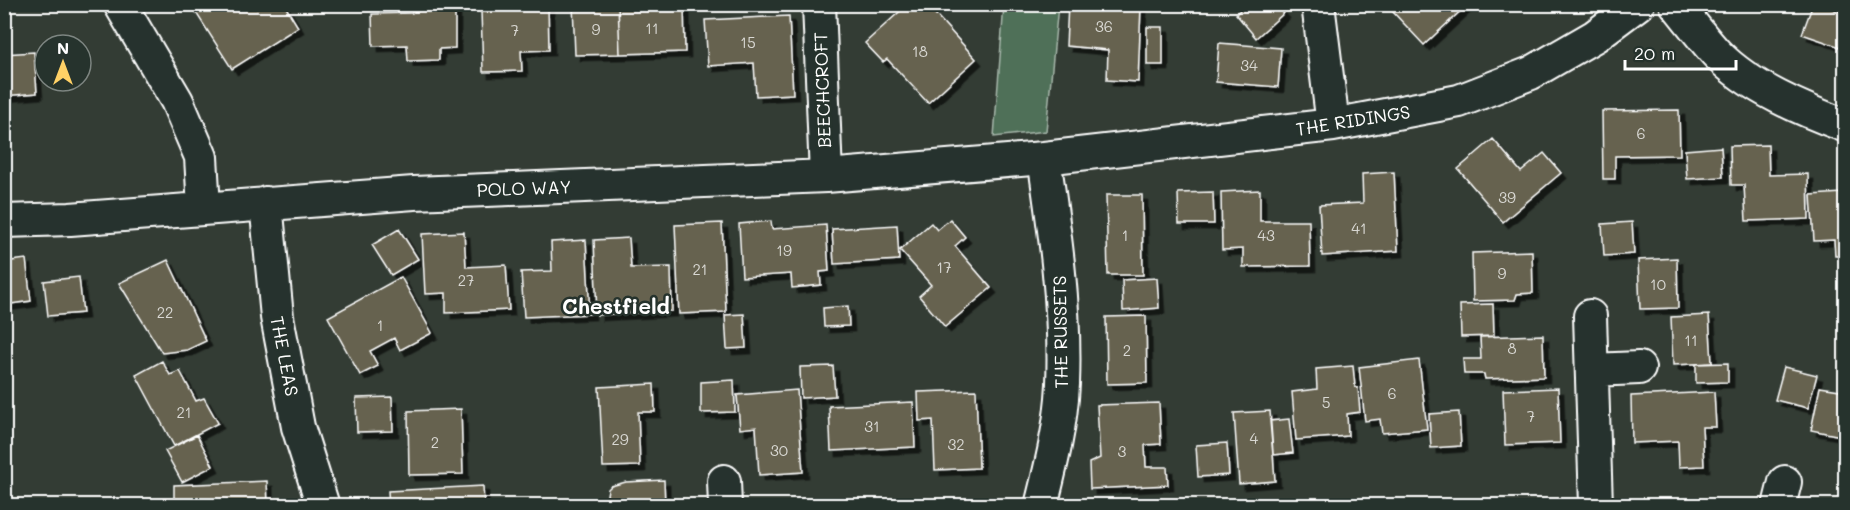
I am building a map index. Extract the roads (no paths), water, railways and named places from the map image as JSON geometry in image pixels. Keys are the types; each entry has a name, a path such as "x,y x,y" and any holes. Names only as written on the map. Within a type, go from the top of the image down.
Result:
{"street":[{"path":"120,4 177,101 201,157 204,208"},
{"name":"BEECHCROFT","path":"819,4 826,176"},
{"path":"1318,4 1333,126"},
{"name":"THE RIDINGS","path":"1044,158 1333,126 1459,101 1531,73 1595,36 1638,4"},
{"path":"1676,4 1719,56 1752,82 1799,109 1845,126"},
{"name":"POLO WAY","path":"4,221 70,219 414,193 826,176 1044,158"},
{"name":"THE RUSSETS","path":"1041,506 1057,438 1063,385 1059,259 1044,158"},
{"name":"THE LEAS","path":"266,203 277,317 298,427 323,506"},
{"path":"1590,316 1596,506"},
{"path":"1592,370 1639,368"}],"district":[{"name":"Chestfield","path":"616,305"}]}
